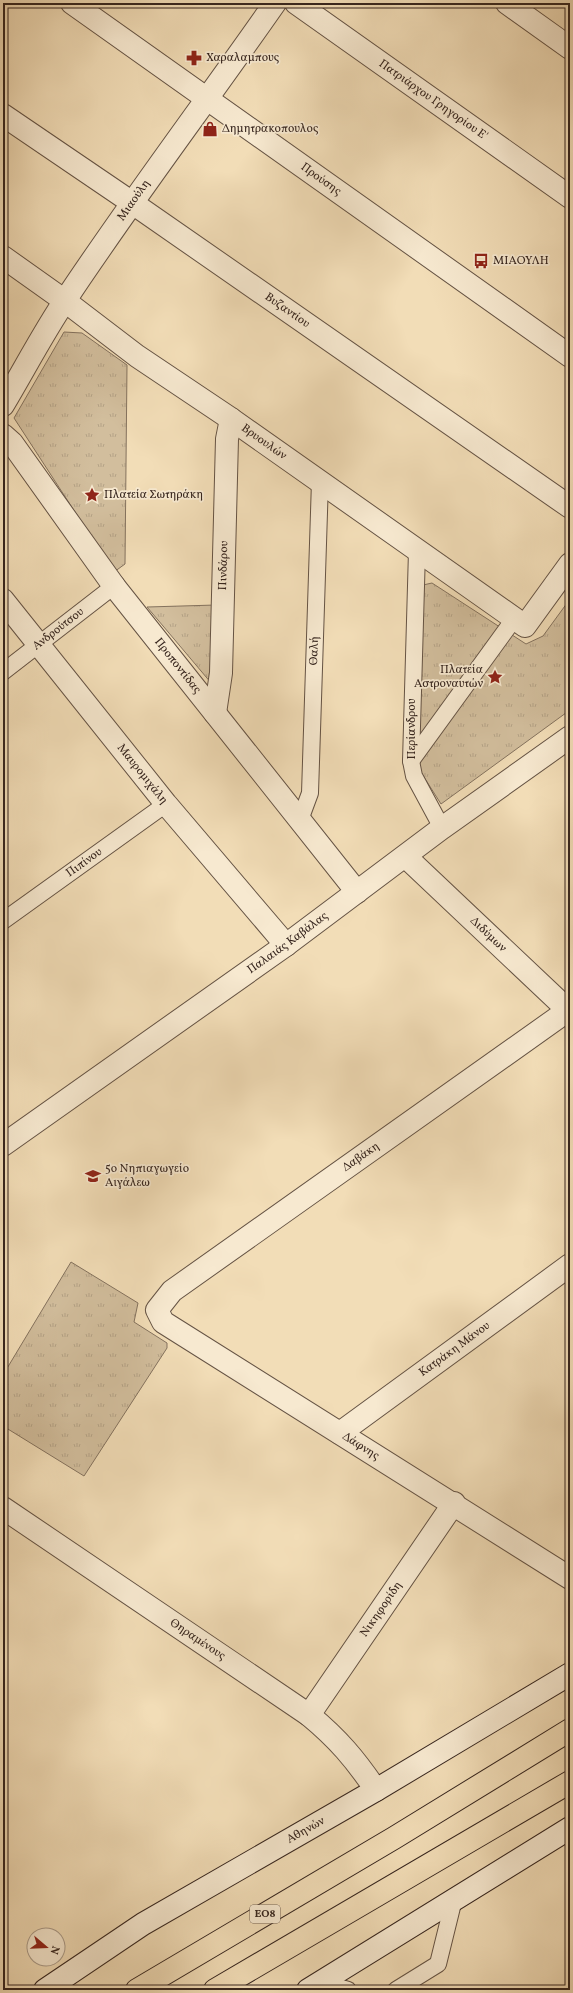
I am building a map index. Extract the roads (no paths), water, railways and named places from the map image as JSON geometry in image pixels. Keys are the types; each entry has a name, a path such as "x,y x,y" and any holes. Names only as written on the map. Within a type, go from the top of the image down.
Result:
{"highway":[{"name":"ΕΟ8","path":"137,1990 394,1838 570,1730"},
{"path":"215,1990 414,1872 570,1782"}],"street":[{"name":"Προύσης","path":"72,3 570,356"},
{"name":"Μιαούλη","path":"3,406 65,300 132,202 208,99 275,3"},
{"name":"Πατριάρχου Γρηγορίου Ε'","path":"296,3 570,197"},
{"path":"507,3 570,48"},
{"name":"Βυζαντίου","path":"3,115 132,202 570,507"},
{"name":"Βρυουλών","path":"3,257 65,300 137,356 231,419 519,622"},
{"name":"Πινδάρου","path":"214,713 221,673 227,439 231,419"},
{"name":"Προποντίδας","path":"3,435 12,443 114,586 357,892"},
{"path":"519,622 570,564"},
{"name":"Μαυρομιχάλη","path":"3,600 166,804 286,945"},
{"name":"Παλαιάς Καβάλας","path":"3,1145 286,945 406,857 442,828 570,737"},
{"name":"Διδύμων","path":"406,857 569,1010"},
{"name":"Δαβάκη","path":"157,1310 172,1291 569,1010"},
{"name":"Κατράκη Μάνου","path":"340,1433 570,1265"},
{"name":"Δάφνης","path":"157,1310 163,1322 570,1578"},
{"name":"Νικηφορίδη","path":"309,1715 454,1504"},
{"name":"Θηραμένους","path":"3,1508 309,1715 334,1735 359,1765 376,1790"},
{"name":"Αθηνών","path":"45,1990 143,1924 376,1790 570,1674"},
{"path":"314,1986 570,1828"}],"lane":[{"name":"Θαλή","path":"300,820 310,793 320,481"},
{"name":"Περίανδρου","path":"417,551 411,761 414,776 442,828"},
{"name":"Ανδρούτσου","path":"3,672 114,586"},
{"path":"411,761 519,622"},
{"name":"Πιπίνου","path":"3,921 166,804"},
{"path":"396,1990 438,1964 454,1899"},
{"path":"314,1986 348,1990"}],"place":[{"name":"Χαραλαμπους","path":"194,58"},
{"name":"Δημητρακοπουλος","path":"210,129"},
{"name":"ΜΙΑΟΥΛΗ","path":"481,261"},
{"name":"Πλατεία Σωτηράκη","path":"92,495"},
{"name":"Πλατεία Αστροναυτών","path":"495,677"},
{"name":"5ο Νηπιαγωγείο Αιγάλεω","path":"93,1176"}]}
